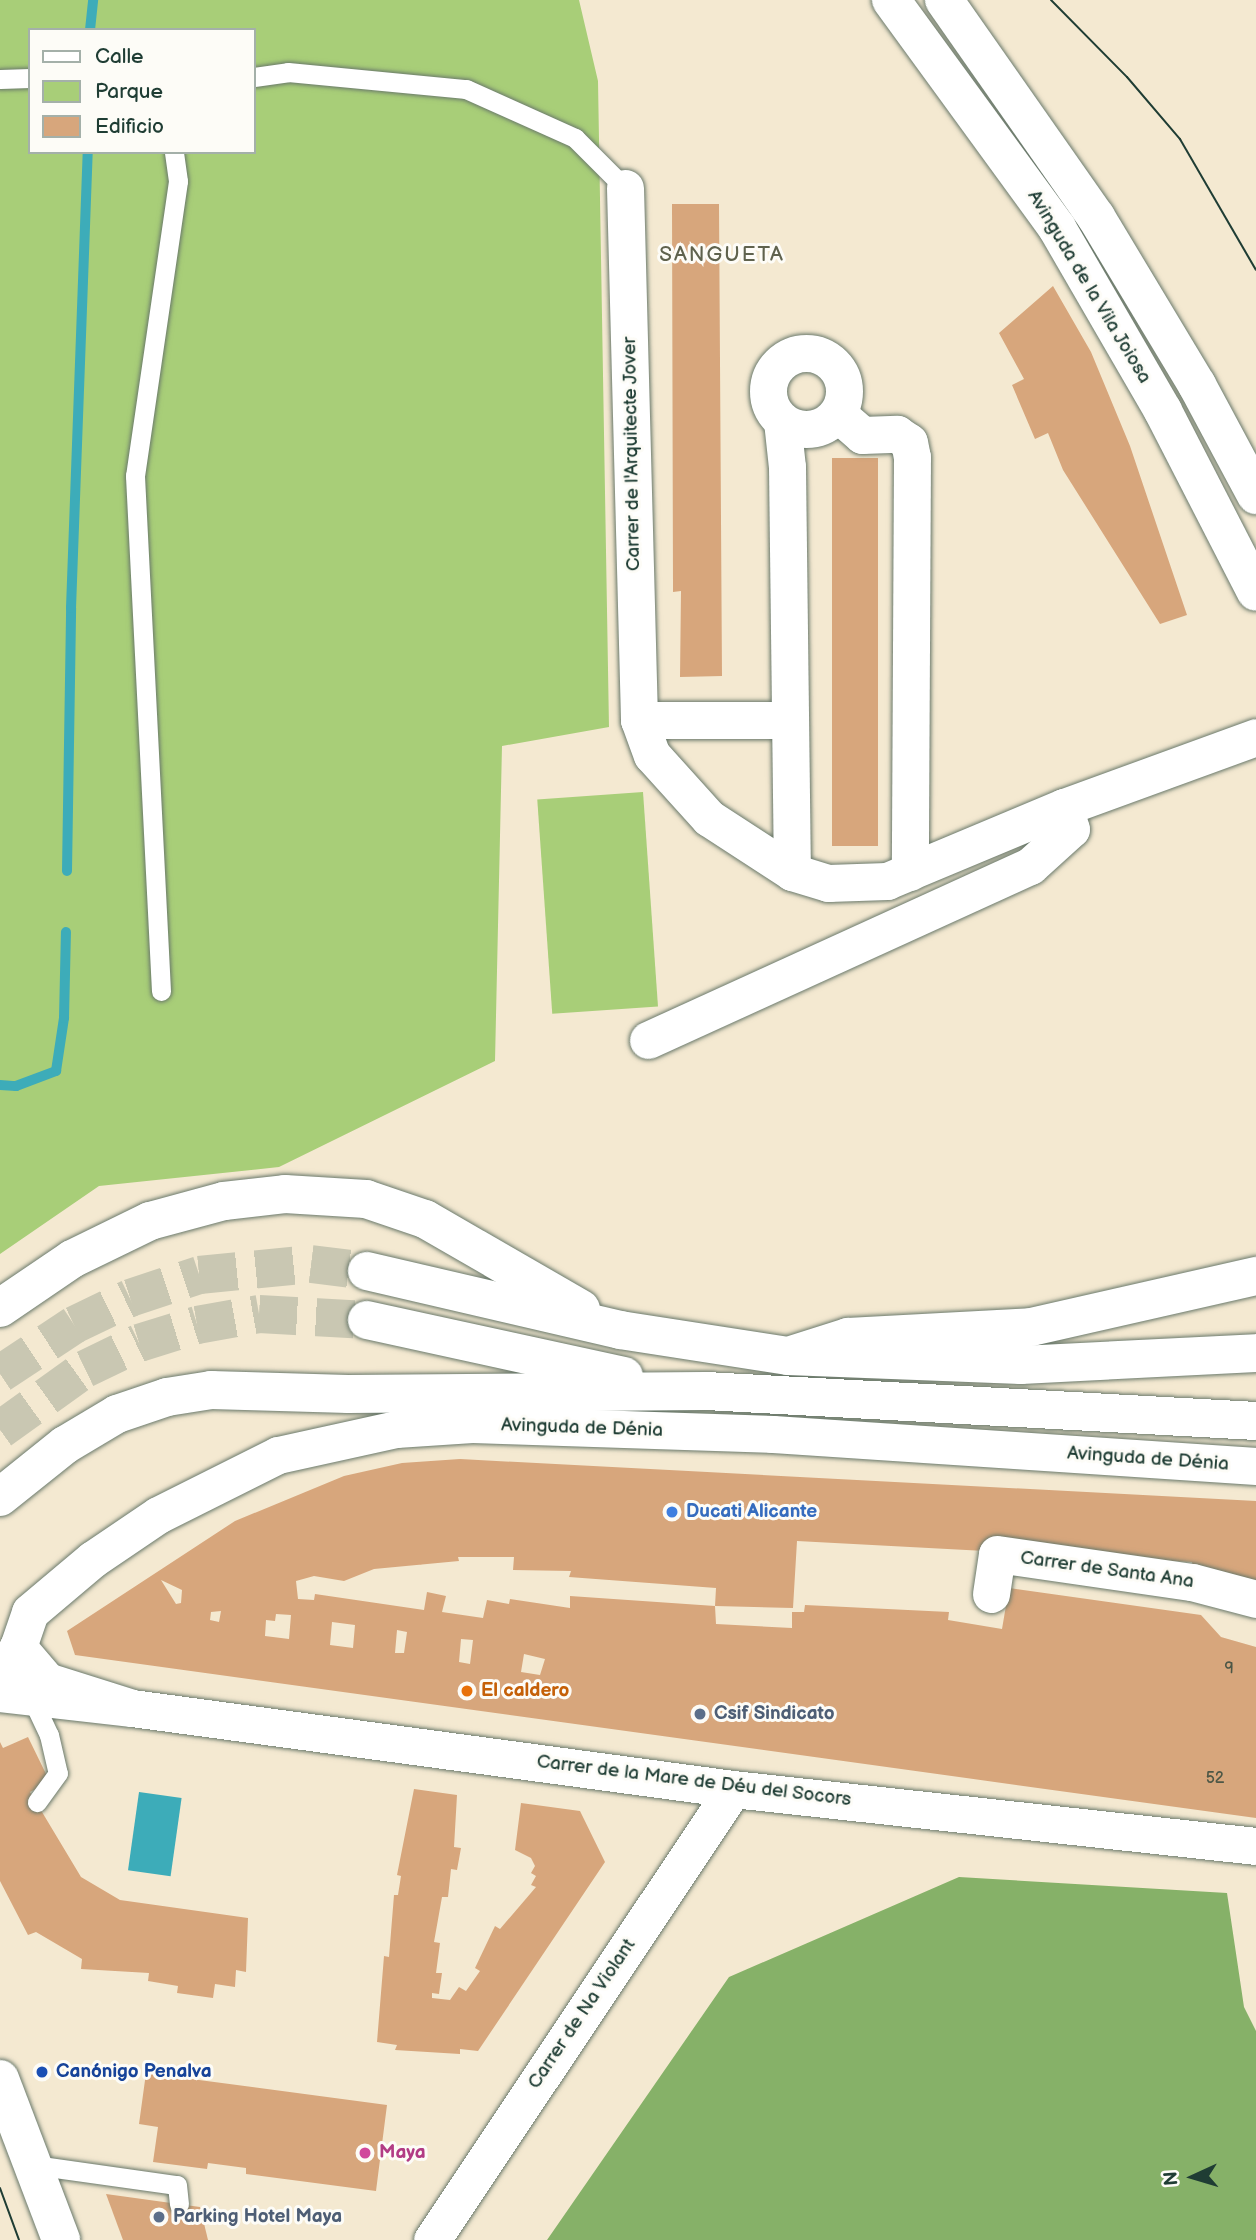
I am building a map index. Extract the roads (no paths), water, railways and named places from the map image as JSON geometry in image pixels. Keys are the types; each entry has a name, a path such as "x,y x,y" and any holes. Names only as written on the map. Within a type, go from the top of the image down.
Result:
{"main road":[{"name":"Avinguda de la Vila Joiosa","path":"891,0 1057,228 1163,411 1256,592"},
{"name":"Avinguda de la Vila Joiosa","path":"944,0 1096,216 1197,385 1256,495"},
{"path":"0,1308 72,1259 150,1221 224,1201 285,1194 366,1199 425,1219 620,1330"},
{"path":"367,1271 620,1330 788,1356 1021,1365 1256,1353"},
{"path":"788,1356 848,1337 1031,1327 1256,1276"},
{"name":"Avinguda de Dénia","path":"367,1320 706,1391"},
{"name":"Avinguda de Dénia","path":"0,1497 65,1446 117,1414 167,1397 211,1390 348,1394 706,1391 1256,1421"},
{"path":"0,2078 61,2240"}],"street":[{"name":"Carrer de l'Arquitecte Jover","path":"625,188 639,720 652,755 675,784 709,818 792,872 828,883 857,885 910,872 1064,807 1256,737"},
{"path":"782,421 799,429 817,428 838,414 844,402 842,377 826,358 802,353 789,356 771,374 769,400 782,421 787,467 792,872"},
{"path":"838,414 862,435 897,434 909,442 912,457 910,872"},
{"path":"639,720 790,720"},
{"path":"648,1040 1030,866 1071,829 1064,807"},
{"name":"Avinguda de Dénia","path":"0,1678 18,1647 30,1612 93,1559 158,1516 278,1455 396,1429 471,1424 773,1434 1256,1466"},
{"name":"Carrer de Santa Ana","path":"991,1594 997,1554 1192,1582 1256,1599"},
{"name":"Carrer de la Mare de Déu del Socors","path":"18,1647 47,1681 132,1708"},
{"name":"Carrer de la Mare de Déu del Socors","path":"15,1695 132,1708 733,1789 1256,1846"},
{"name":"Carrer de Na Violant","path":"432,2240 733,1789"}],"lane":[{"path":"256,77 288,72 466,89 575,138 625,188"},
{"path":"0,79 28,78"},
{"path":"161,991 135,476 178,181 174,154"},
{"path":"15,1695 49,1735 58,1773 37,1802"},
{"path":"34,2165 177,2185 178,2203"}],"water":[{"path":"139,1792 182,1798 171,1876 128,1870"}],"waterway":[{"path":"90,28 93,0"},
{"path":"67,871 71,608 88,154"},
{"path":"0,1085 16,1086 56,1071 64,1018 66,932"}],"tunnel":[{"path":"0,1374 74,1325 130,1298 199,1275 311,1264 367,1271"},
{"path":"0,1430 85,1369 139,1343 197,1325 259,1314 367,1320"}],"tram line":[{"path":"1051,0 1127,77 1180,139 1256,270"},
{"path":"0,2188 19,2240"}],"place":[{"name":"Ducati Alicante","path":"672,1512"},
{"name":"El caldero","path":"467,1691"},
{"name":"Csif Sindicato","path":"700,1714"},
{"name":"Canónigo Penalva","path":"42,2072"},
{"name":"Maya","path":"365,2153"},
{"name":"Parking Hotel Maya","path":"159,2217"}],"district":[{"name":"SANGUETA","path":"722,255"}]}
